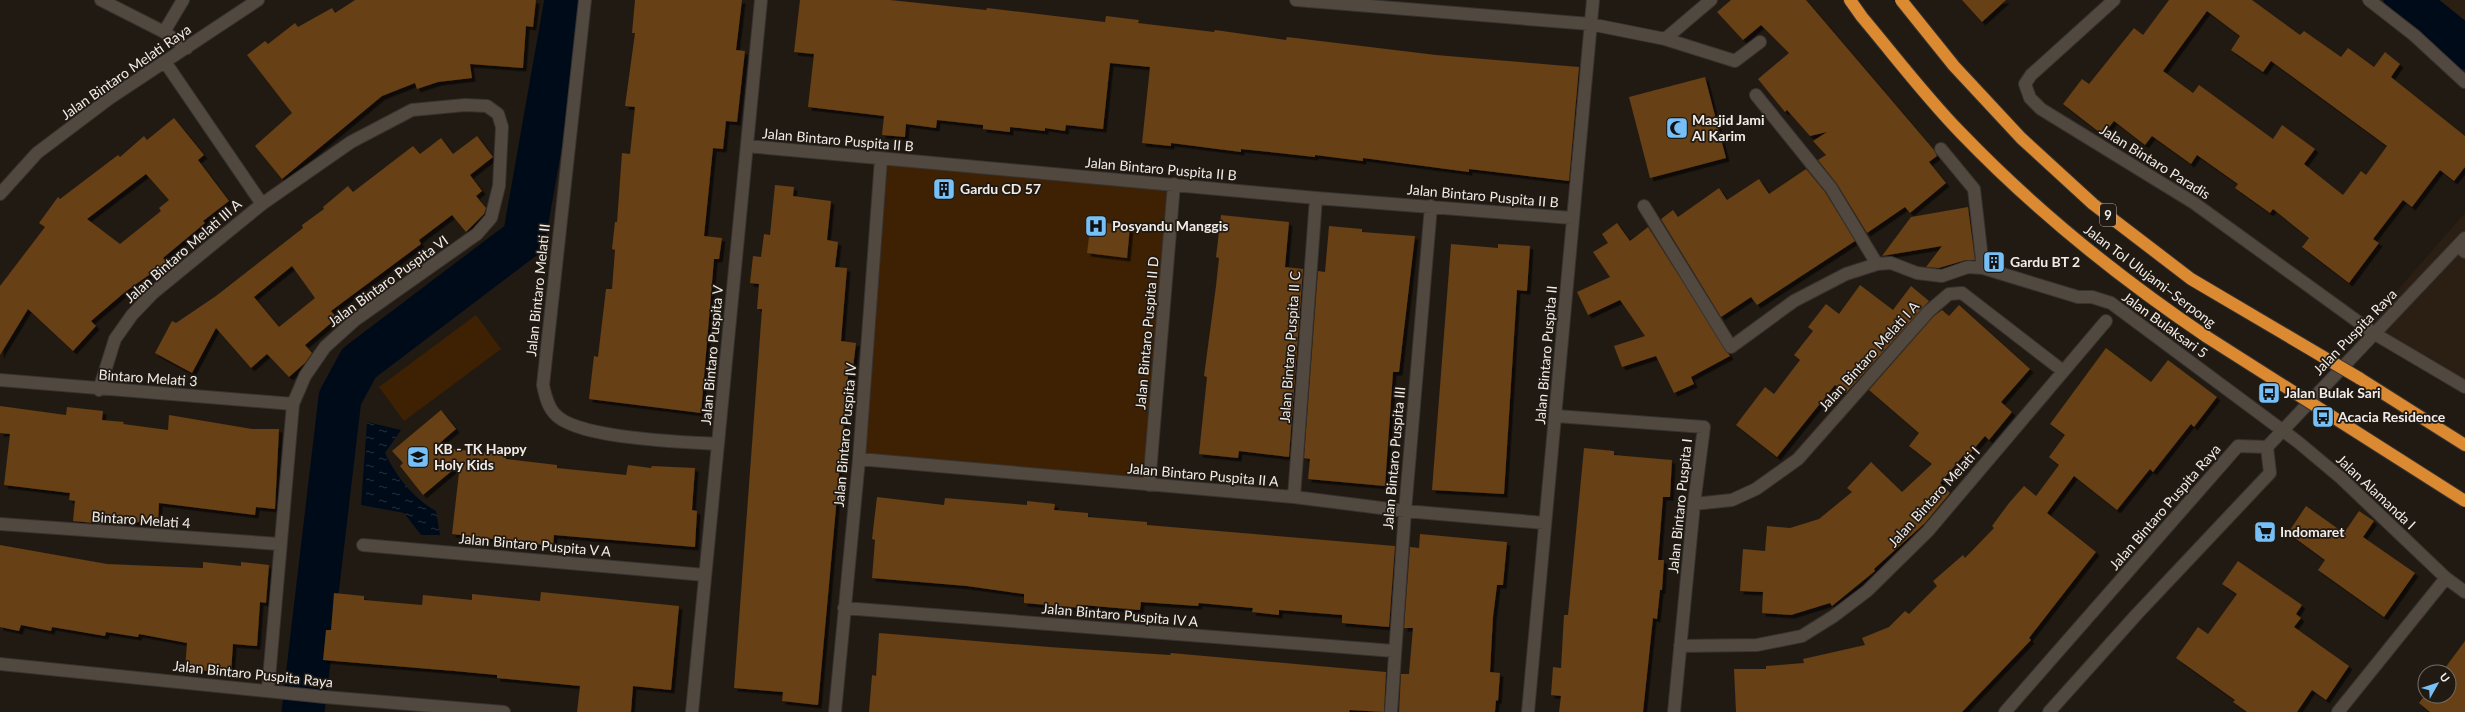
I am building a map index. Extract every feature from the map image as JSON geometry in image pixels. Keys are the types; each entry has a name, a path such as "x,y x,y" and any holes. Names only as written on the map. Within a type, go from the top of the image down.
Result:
{"highway":[{"name":"Jalan Tol Ulujami–Serpong","path":"1850,0 1862,17 1960,132 2070,235 2172,314 2465,501"},
{"name":"Jalan Tol Ulujami–Serpong","path":"1901,0 1954,66 2010,126 2093,204 2191,279 2359,378 2465,445"}],"street":[{"path":"101,0 164,32 187,48"},
{"path":"164,32 183,0"},
{"name":"Jalan Bintaro Melati Raya","path":"0,194 38,153 110,98 258,0"},
{"name":"Jalan Bintaro Melati II","path":"585,0 543,385 547,400 554,414 567,423 584,428 626,437 718,444"},
{"name":"Jalan Bintaro Puspita V","path":"692,712 761,0"},
{"path":"1296,0 1590,24 1665,39 1735,61 1760,42"},
{"name":"Jalan Bintaro Puspita II","path":"1528,712 1593,0"},
{"path":"1665,39 1711,0"},
{"name":"Jalan Bintaro Paradis","path":"2114,0 2031,75 2026,84 2030,98 2041,109 2194,203 2375,334 2465,387"},
{"path":"2369,0 2414,35 2465,82"},
{"name":"Jalan Bintaro Melati III A","path":"165,62 262,204"},
{"path":"1756,95 1831,188 1877,264"},
{"name":"Jalan Bintaro Melati III A","path":"99,390 115,339 132,315 153,293 262,204 350,142 412,110 465,105 487,106 498,114"},
{"name":"Jalan Bintaro Puspita VI","path":"268,690 279,544 293,404 305,376 325,347 356,320 477,234 491,218 499,186 502,127 498,114"},
{"name":"Jalan Bintaro Puspita II B","path":"747,146 1316,198 1572,218"},
{"path":"1941,149 1974,189 1983,268"},
{"name":"Jalan Bintaro Puspita IV","path":"836,712 844,608 859,459 881,159"},
{"name":"Jalan Bintaro Puspita II D","path":"1149,485 1174,184"},
{"name":"Jalan Bintaro Puspita II C","path":"1294,497 1316,198"},
{"name":"Jalan Bintaro Puspita III","path":"1391,712 1394,651 1405,511 1431,206"},
{"name":"Jalan Bulaksari 5","path":"1644,206 1731,347 1794,301 1846,274 1877,264 1891,263 1917,273 1942,276 1968,267 1983,268 2078,297 2092,297 2110,303 2283,430"},
{"name":"Jalan Puspita Raya","path":"2267,447 2375,334 2463,246"},
{"name":"Jalan Bintaro Melati I A","path":"1694,504 1732,500 1756,489 1798,459 1929,311 1948,294 1962,293 2063,371"},
{"name":"Jalan Bintaro Melati I","path":"1680,646 1758,645 1802,636 1834,616 1867,591 1928,531 2106,321"},
{"name":"Bintaro Melati 3","path":"0,380 99,390 293,404"},
{"name":"Jalan Bintaro Puspita I","path":"1556,416 1704,427 1694,504 1674,712"},
{"name":"Jalan Alamanda I","path":"2283,430 2341,478 2446,578 2465,592"},
{"name":"Jalan Bintaro Puspita Raya","path":"2005,712 2238,446 2267,447"},
{"path":"2049,712 2136,614 2270,473 2267,447"},
{"name":"Jalan Bintaro Puspita II A","path":"859,459 1294,497 1405,511 1545,523"},
{"name":"Bintaro Melati 4","path":"0,524 279,544"},
{"name":"Jalan Bintaro Puspita V A","path":"363,546 705,575"},
{"path":"2342,711 2446,578"},
{"name":"Jalan Bintaro Puspita IV A","path":"844,608 1394,651"},
{"name":"Jalan Bintaro Puspita Raya","path":"0,664 268,690 325,697 504,712"}],"shaded area":[{"path":"2392,0 2465,0 2465,63"},
{"path":"881,159 1174,184 1149,485 859,459"},
{"path":"2465,213 2465,382 2362,331"},
{"path":"476,315 501,349 404,421 379,387"}],"water":[{"path":"367,422 401,430 385,453 389,462 406,486 420,500 436,511 440,535 421,535 404,513 361,505"}],"building":[{"path":"355,0 536,0 533,27 526,26 523,68 470,64 472,78 438,82 417,89 415,83 382,96 282,179 255,146 292,113 247,55 265,41 268,44 295,23 298,27 332,8 335,13"},
{"path":"635,0 742,0 736,50 745,51 737,122 726,121 723,149 713,148 704,236 722,238 719,259 714,259 701,413 589,399 594,356 598,357 606,289 612,289 615,250 612,249 615,222 617,222 622,153 630,154 635,107 625,106 635,33 632,33"},
{"path":"800,0 890,0 986,10 987,8 1105,22 1106,16 1139,20 1138,23 1214,32 1215,30 1286,40 1287,37 1436,55 1579,67 1569,181 1469,169 1469,172 1363,158 1363,161 1315,155 1315,157 1241,149 1241,152 1171,143 1171,146 1142,143 1150,67 1110,63 1103,129 1066,125 1065,131 1045,128 1045,131 1010,127 1010,132 983,129 983,125 937,120 936,128 906,124 905,137 882,135 884,116 808,107 814,54 794,52"},
{"path":"1731,0 1806,0 1934,150 1937,156 1929,162 1946,183 1910,213 1905,207 1867,233 1837,184 1818,160 1826,155 1813,141 1827,132 1810,136 1787,110 1785,112 1758,79 1789,53 1761,25 1743,40 1717,12"},
{"path":"1962,0 2006,0 1982,22"},
{"path":"2169,0 2252,0 2300,35 2304,31 2341,57 2348,48 2374,67 2385,52 2400,64 2391,77 2465,136 2465,167 2454,181 2440,170 2412,207 2403,200 2373,239 2379,243 2349,283 2302,247 2309,238 2273,209 2270,213 2235,188 2238,184 2197,155 2191,164 2152,136 2145,145 2114,121 2103,135 2063,104 2082,79 2089,84 2134,28 2143,35","holes":["2207,11 2240,36 2231,50 2263,72 2271,61 2387,146 2366,175 2361,171 2343,195 2304,164 2315,149 2282,125 2273,139 2199,85 2193,93 2163,71"]},
{"name":"Masjid Jami Al Karim","path":"1705,77 1726,158 1650,178 1629,97"},
{"path":"174,118 204,155 198,160 229,201 203,221 205,223 163,258 167,262 125,292 91,321 96,326 73,351 28,309 0,355 0,286 45,227 39,223 58,197 60,199 118,155 120,157 144,136 147,140","holes":["146,174 169,200 159,208 161,211 120,244 87,219"]},
{"path":"477,136 493,157 470,175 482,191 476,196 486,208 484,214 466,232 452,215 419,240 421,244 331,311 337,318 305,345 312,353 305,363 289,377 267,354 251,368 216,328 192,373 155,353 172,321 176,323 216,296 303,228 302,225 324,209 323,207 348,186 353,192 413,146 420,154 441,138 453,154","holes":["292,266 315,298 279,327 254,297"]},
{"path":"1806,169 1825,192 1855,241 1757,305 1751,297 1721,317 1661,219 1673,210 1678,217 1719,188 1727,200 1759,179 1769,194"},
{"path":"775,185 794,187 793,196 831,201 827,240 838,242 835,267 847,268 841,341 856,343 852,376 848,376 818,705 782,701 783,692 734,688 762,309 757,309 759,284 750,283 753,256 761,257 764,234 770,235"},
{"path":"1968,207 1975,260 1966,260 1939,268 1926,267 1942,246 1882,256 1911,217"},
{"path":"1221,215 1289,222 1285,267 1303,269 1289,457 1239,451 1238,458 1199,454 1207,377 1204,376 1219,258 1216,257"},
{"path":"1091,221 1130,226 1127,258 1087,253"},
{"path":"1617,223 1630,241 1648,227 1730,356 1691,377 1694,384 1674,393 1656,356 1622,367 1614,346 1645,336 1620,300 1588,315 1577,292 1610,277 1593,252 1608,243 1602,234"},
{"path":"1329,226 1362,229 1362,232 1415,236 1399,372 1393,372 1385,486 1308,479 1310,459 1304,458 1318,271 1325,272"},
{"path":"1451,244 1498,248 1498,244 1530,246 1527,291 1517,290 1504,494 1432,490"},
{"path":"1860,285 1893,310 1911,286 1929,301 1846,393 1835,385 1777,457 1736,425 1765,387 1774,394 1800,360 1794,355 1813,331 1808,327 1826,304 1839,314"},
{"path":"1959,305 2030,369 2001,402 2012,412 1989,440 1985,436 1966,458 1963,456 1940,483 1950,493 1925,523 1874,569 1875,571 1832,606 1830,603 1791,615 1762,613 1763,592 1740,591 1743,549 1765,551 1767,526 1790,528 1819,519 1852,492 1847,488 1871,462 1902,492 1932,464 1909,446 1919,433 1869,390 1934,316 1942,310 1949,316"},
{"path":"2106,348 2151,382 2168,360 2217,397 2194,427 2191,424 2153,472 2150,469 2117,510 2074,476 2047,513 2096,552 2029,638 2031,640 1962,712 1736,712 1734,669 1766,669 1766,666 1804,663 1803,659 1865,645 1862,638 1889,627 1905,611 1909,614 1937,586 1933,581 1963,555 1965,558 1994,528 1992,526 2024,486 2036,496 2059,465 2049,457 2065,435 2050,424"},
{"path":"0,406 66,415 67,407 103,411 102,420 124,422 123,424 168,430 169,415 252,429 279,429 275,509 256,507 255,515 159,503 158,524 105,519 104,524 73,521 75,501 69,500 70,493 4,485 10,434 0,433"},
{"path":"441,410 456,429 435,447 506,455 506,459 557,465 557,468 626,475 628,465 651,468 652,466 695,468 692,510 697,511 695,547 554,535 553,546 452,534 460,464 423,495 400,466 403,463 392,451"},
{"path":"1584,448 1614,451 1614,455 1672,460 1670,497 1663,497 1658,560 1664,560 1662,590 1660,590 1657,619 1653,618 1643,712 1559,712 1561,696 1551,695 1553,667 1561,668 1564,615 1568,615"},
{"path":"877,497 944,505 945,498 1027,505 1027,501 1055,504 1054,510 1088,513 1088,517 1147,522 1147,525 1395,546 1389,627 1342,623 1342,615 1279,610 1279,615 1252,612 1253,608 1199,603 1198,606 1141,602 1140,610 1082,605 1082,608 1024,603 1024,594 967,586 872,578 875,540 872,539"},
{"path":"2306,506 2344,533 2359,511 2374,521 2363,537 2415,573 2384,617 2318,570 2325,560 2288,533"},
{"path":"1420,534 1507,542 1503,585 1497,585 1493,617 1490,672 1500,673 1498,701 1496,700 1495,712 1399,712 1401,674 1409,674 1413,628 1404,628 1410,547 1419,548"},
{"path":"0,545 107,564 203,568 203,562 241,566 241,562 269,565 266,603 260,602 257,646 233,644 231,673 185,669 187,643 139,634 138,637 106,632 105,636 52,627 51,631 21,625 19,631 0,627"},
{"path":"2238,561 2302,605 2296,614 2301,618 2294,627 2349,666 2326,700 2312,690 2297,712 2247,712 2233,702 2235,700 2176,658 2198,627 2208,634 2237,594 2222,584"},
{"path":"541,592 679,606 671,690 633,686 631,712 577,712 580,686 497,678 497,675 323,660 326,630 331,630 334,593 364,596 364,600 422,605 423,595 472,600 472,594 540,601"},
{"path":"879,633 1049,647 1170,655 1171,653 1386,672 1384,712 1350,710 1349,712 869,712 872,675 876,676"},
{"path":"2465,641 2465,712 2430,712 2420,704 2457,704 2457,664 2448,664"}],"waterway":[{"path":"303,712 340,398 359,363 524,238 566,0"},
{"path":"2405,0 2465,48"}],"place":[{"name":"Masjid Jami Al Karim","path":"1677,128"},
{"name":"Gardu CD 57","path":"944,189"},
{"name":"Posyandu Manggis","path":"1096,226"},
{"name":"Gardu BT 2","path":"1994,262"},
{"name":"Jalan Bulak Sari","path":"2269,393"},
{"name":"Acacia Residence","path":"2323,417"},
{"name":"KB - TK Happy Holy Kids","path":"418,457"},
{"name":"Indomaret","path":"2265,532"}]}
